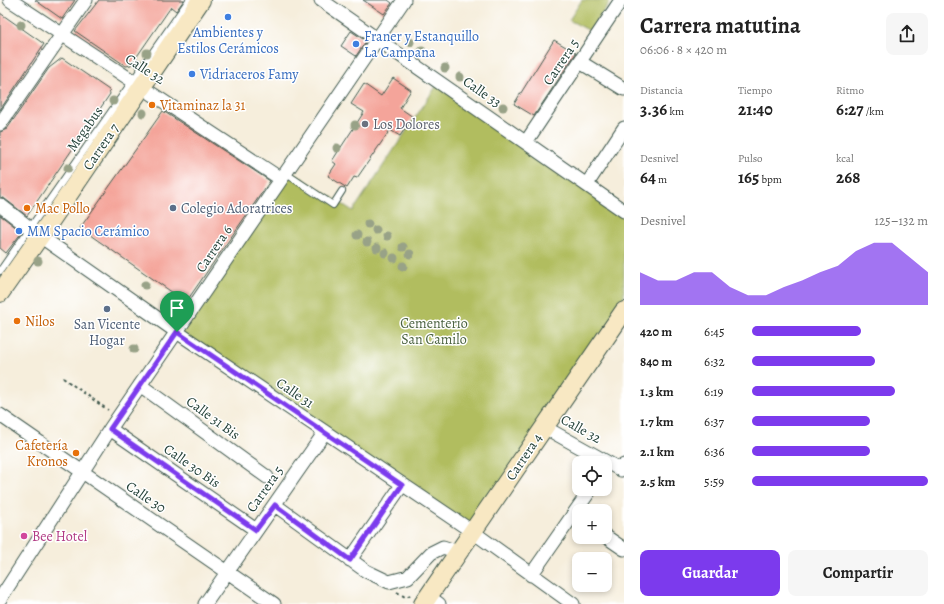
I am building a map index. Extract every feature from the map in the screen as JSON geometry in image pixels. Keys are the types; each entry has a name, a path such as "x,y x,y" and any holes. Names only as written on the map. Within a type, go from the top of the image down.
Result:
{"main road":[{"name":"Carrera 7","path":"0,293 35,232 138,84 201,0"},
{"name":"Carrera 4","path":"426,600 624,310"}],"street":[{"name":"Calle 32","path":"10,0 138,84 283,176"},
{"path":"0,124 86,0"},
{"name":"Calle 33","path":"321,0 624,211"},
{"name":"Carrera 6","path":"0,599 118,417 404,0"},
{"name":"Carrera 5","path":"526,142 621,0"},
{"path":"580,62 624,89"},
{"path":"587,184 624,128"},
{"name":"Calle 31","path":"0,205 35,232 177,332 472,532 573,604"},
{"name":"Calle 31 Bis","path":"140,385 267,477"},
{"name":"Calle 30","path":"0,415 274,604"},
{"name":"Calle 32","path":"544,427 591,456"},
{"name":"Calle 30 Bis","path":"110,429 256,530"},
{"name":"Carrera 5","path":"205,604 325,432"},
{"name":"Calle 32","path":"612,467 620,470 623,467"},
{"path":"350,560 402,485"},
{"path":"275,505 366,571 389,582 408,577 431,553 443,547 458,552"},
{"path":"531,575 572,521"},
{"path":"612,541 624,549"}],"lane":[{"path":"138,84 189,0"},
{"path":"283,176 333,205 342,190"},
{"path":"0,271 35,232"}],"path":[{"path":"63,378 118,417"},
{"path":"389,582 398,594 405,597 426,600"}],"green space":[{"path":"582,0 607,0 610,2 590,31 569,20"},
{"name":"Cementerio San Camilo","path":"439,82 624,211 624,311 473,532 177,332 288,169 353,211"}],"building":[{"path":"35,0 75,0 62,19"},
{"path":"99,0 184,0 176,11 171,7 131,65 126,66 75,31"},
{"path":"363,0 388,0 392,3 384,14"},
{"path":"0,13 44,44 0,110"},
{"name":"Franer y Estanquillo La Campana","path":"351,31 366,41 356,56 341,46"},
{"path":"554,40 576,53 534,116 514,104"},
{"path":"62,58 109,90 110,94 27,216 5,199 0,197 0,132 7,129 49,68"},
{"path":"393,78 411,90 400,108 413,117 400,136 390,130 357,178 354,177 347,188 328,176 336,164 332,161 364,112 351,104 364,84 381,96"},
{"name":"Colegio Adoratrices","path":"163,111 270,181 186,302 80,228"},
{"path":"0,215 22,232 6,253 0,248"}],"place":[{"name":"Ambientes y Estilos Cerámicos","path":"228,17"},
{"name":"Franer y Estanquillo La Campana","path":"356,44"},
{"name":"Vidriaceros Famy","path":"192,74"},
{"name":"Vitaminaz la 31","path":"152,105"},
{"name":"Los Dolores","path":"365,124"},
{"name":"Mac Pollo","path":"27,208"},
{"name":"Colegio Adoratrices","path":"173,208"},
{"name":"MM Spacio Cerámico","path":"19,231"},
{"name":"San Vicente Hogar","path":"107,309"},
{"name":"Nilos","path":"17,321"},
{"name":"Cafetería Kronos","path":"76,453"},
{"name":"Bee Hotel","path":"24,536"}],"route":[{"path":"177,332 402,485 350,560 275,505 256,530 110,429 177,332"}]}
